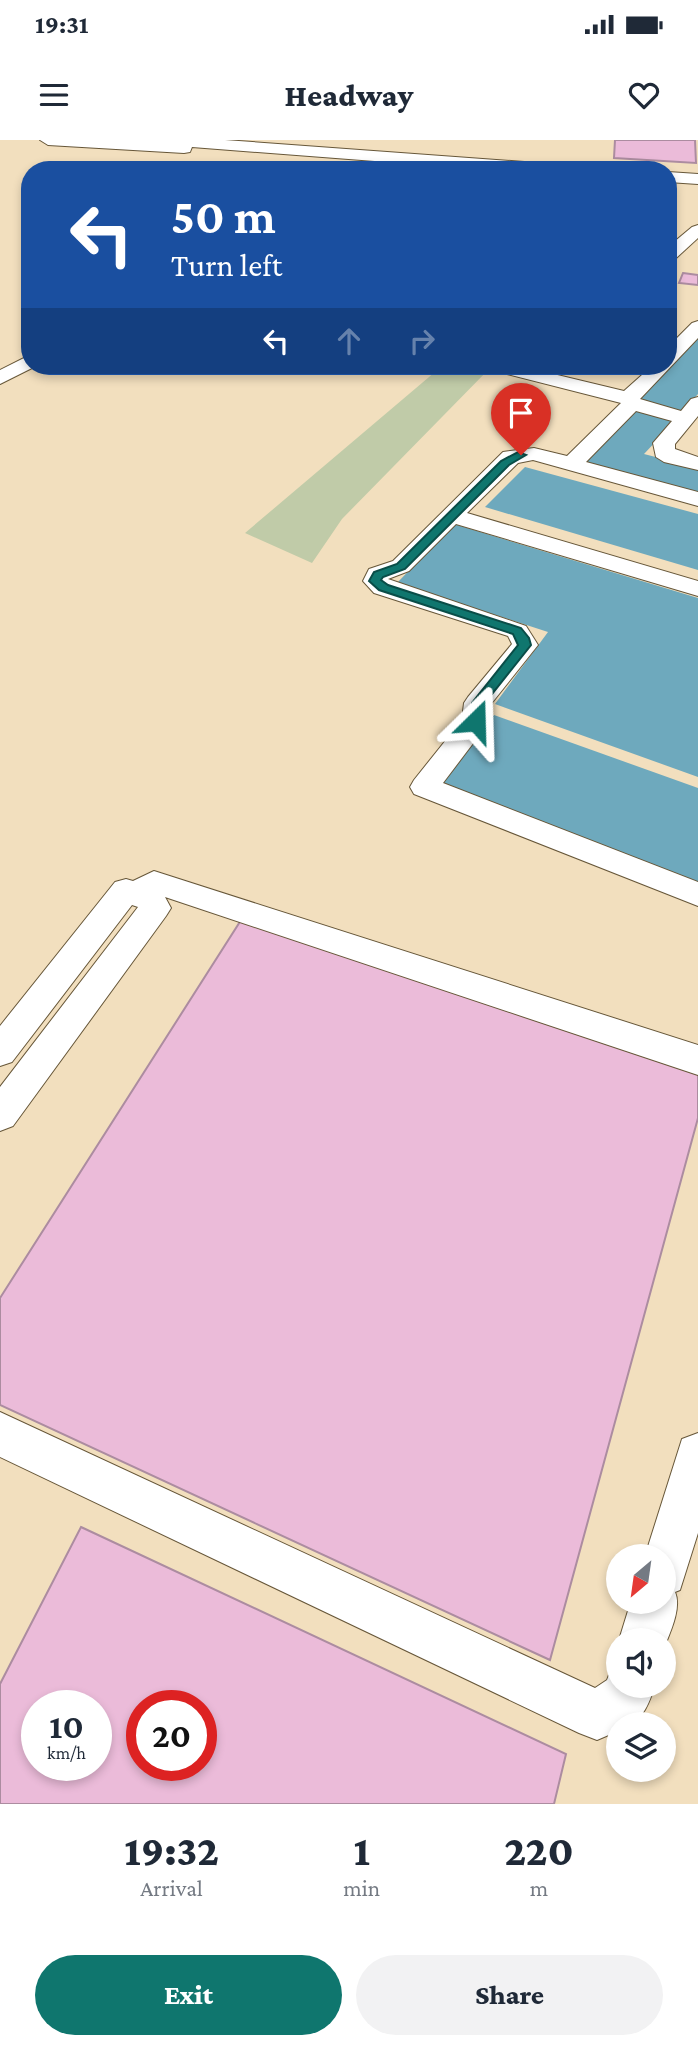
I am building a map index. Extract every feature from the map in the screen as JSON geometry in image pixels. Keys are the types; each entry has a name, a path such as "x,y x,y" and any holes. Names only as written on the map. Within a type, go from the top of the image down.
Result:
{"highway":[{"path":"48,140 327,161"},
{"path":"158,140 489,161"},
{"path":"677,178 698,179"},
{"path":"677,185 698,186"}],"lane":[{"path":"677,246 698,230"},
{"path":"677,349 698,327"},
{"path":"0,378 21,366"},
{"path":"535,375 630,400 692,410"},
{"path":"571,464 654,375"},
{"path":"578,405 592,389"},
{"path":"692,410 664,443 664,452 698,464"},
{"path":"698,499 534,454 511,457 401,566 378,575 375,581 383,588 517,631 525,645 478,703 476,721 424,787 698,894"},
{"path":"452,516 698,589"},
{"path":"137,894 154,881 698,1060"},
{"path":"0,1052 126,890 151,900 155,908 0,1115"},
{"path":"0,1434 597,1715 624,1698"},
{"path":"672,1544 698,1455"}],"green space":[{"path":"431,375 483,375 342,519 312,563 245,533"}],"water":[{"path":"698,336 698,394 683,411 639,400 662,375 677,375 677,359"},
{"path":"632,409 676,420 644,454 698,468 698,496 581,464"},
{"path":"525,467 698,514 698,570 485,507"},
{"path":"454,524 698,598 698,777 495,704 548,632 397,583"},
{"path":"494,715 698,788 698,885 439,786"}],"building":[{"path":"615,140 695,140 696,163 614,158"},
{"path":"683,273 698,275 698,285 679,283"},
{"path":"243,917 698,1064 698,1118 550,1660 0,1405 0,1298"},
{"path":"81,1527 566,1754 554,1804 0,1804 0,1684"}],"route":[{"path":"476,721 478,703 525,645 523,638 517,631 383,588 375,581 378,575 401,566 511,457 521,455"}]}
